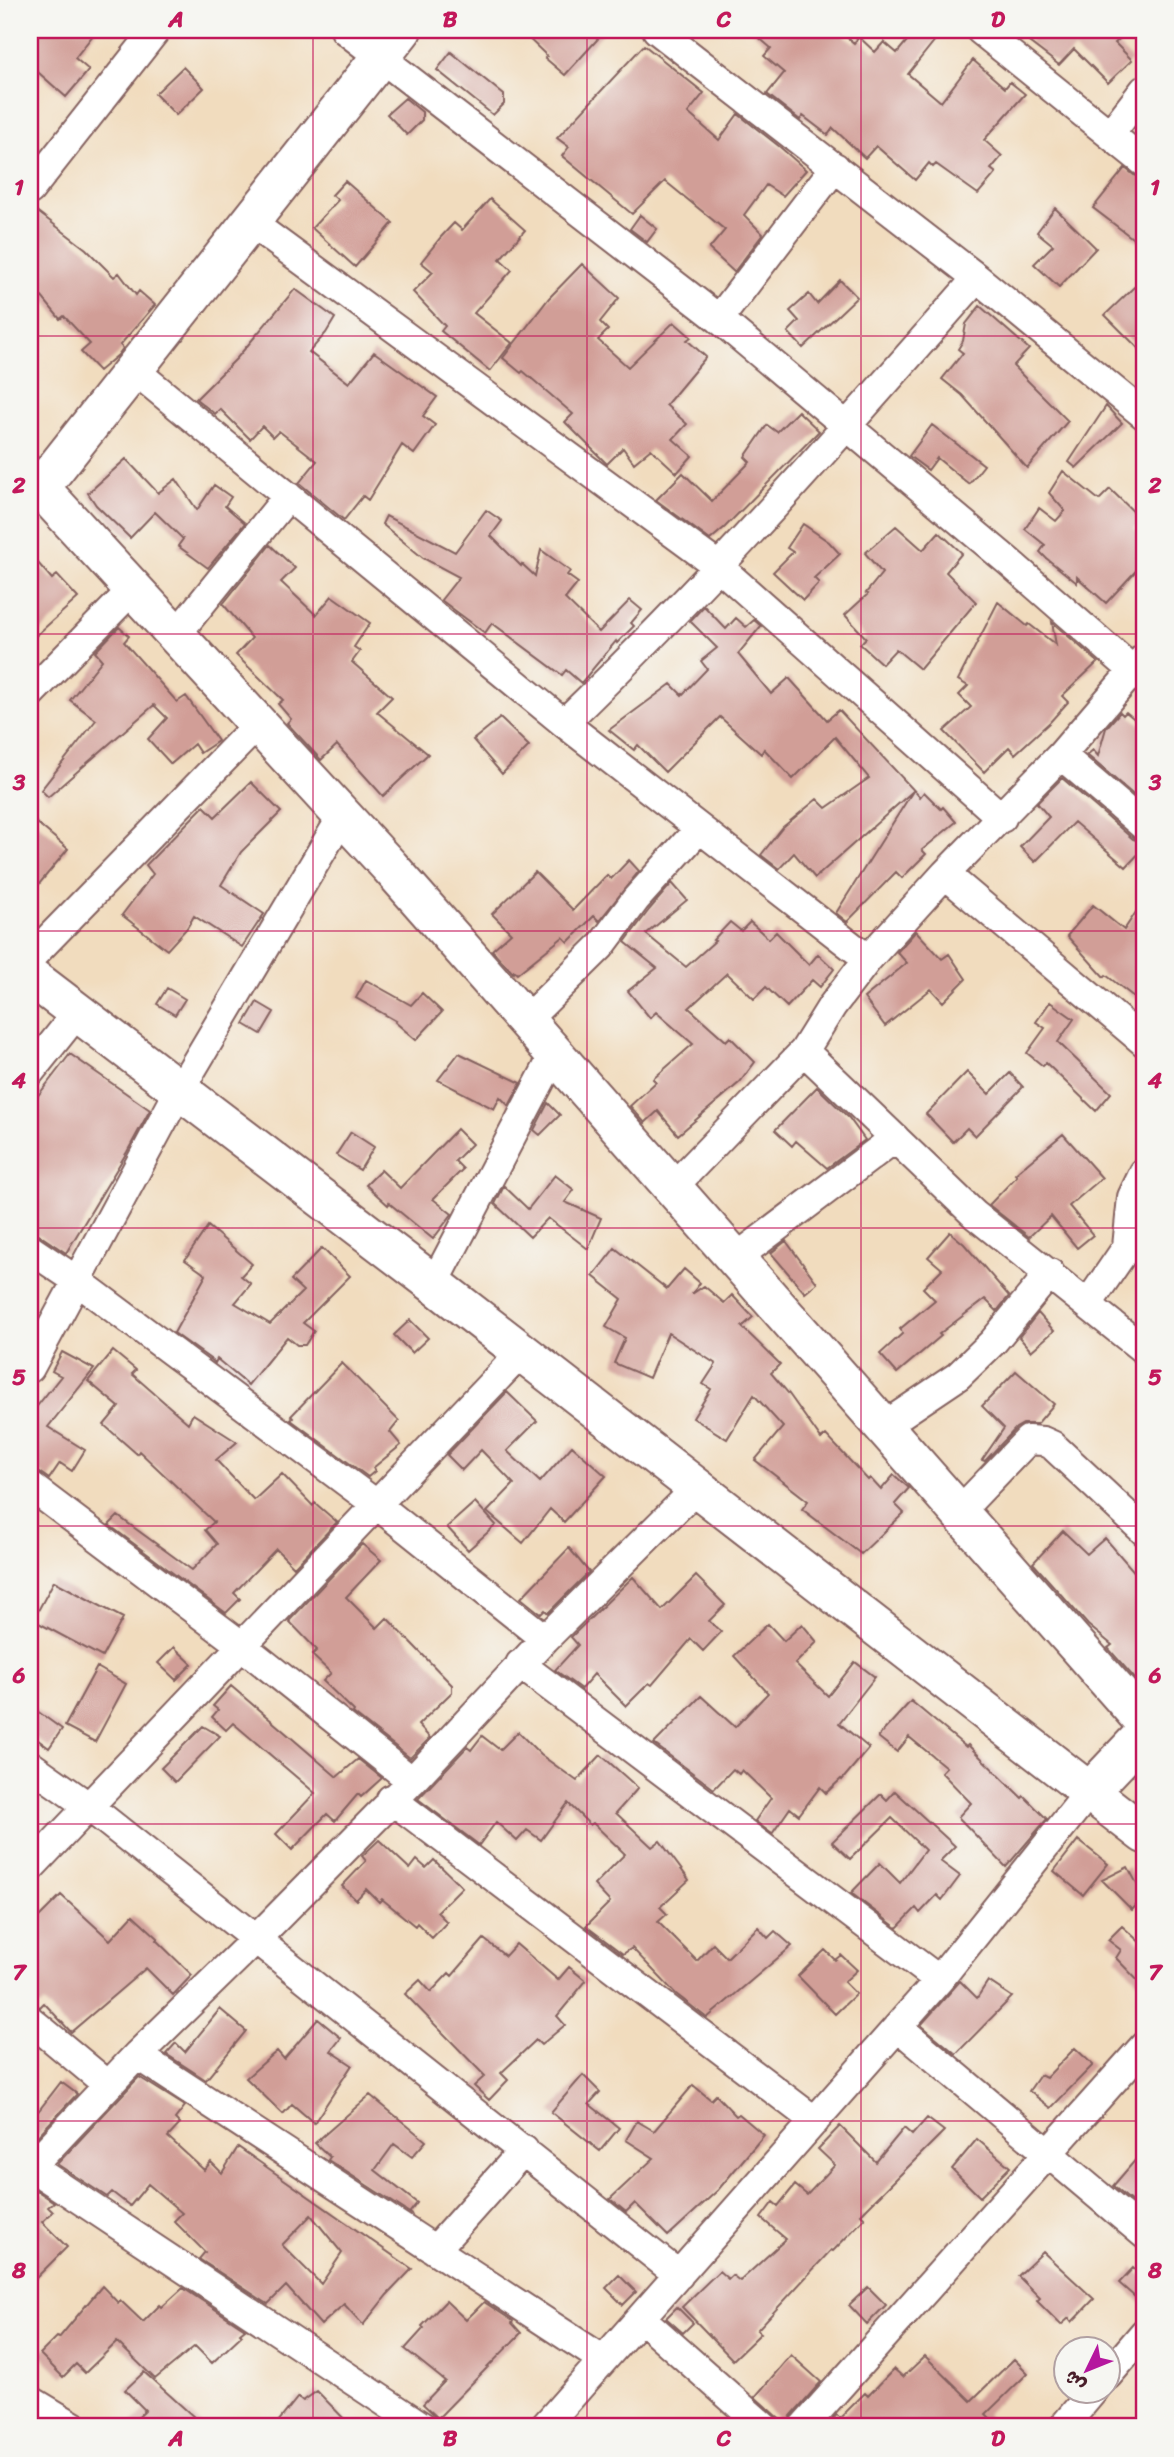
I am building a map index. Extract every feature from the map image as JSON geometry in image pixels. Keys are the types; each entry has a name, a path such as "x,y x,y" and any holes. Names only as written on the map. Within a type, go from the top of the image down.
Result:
{"street":[{"path":"30,190 156,30"},
{"path":"345,30 391,44 1141,669 1002,818 945,874 868,959 832,1006 804,1051 673,1187"},
{"path":"657,30 977,278 1144,415"},
{"path":"979,30 1144,162"},
{"path":"391,44 133,369 35,482 390,866 1144,1721"},
{"path":"1110,134 1144,90"},
{"path":"719,318 835,167"},
{"path":"250,222 718,566 1002,818"},
{"path":"564,723 628,662 718,566 848,425 977,278"},
{"path":"133,369 564,723 868,959"},
{"path":"176,635 288,496"},
{"path":"30,694 133,589"},
{"path":"30,958 258,724"},
{"path":"1061,755 1144,826"},
{"path":"30,1368 179,1091 342,817"},
{"path":"526,1020 601,946 636,899 699,829"},
{"path":"945,874 1144,1042"},
{"path":"30,976 434,1284 1144,1834"},
{"path":"30,1072 77,1013"},
{"path":"804,1051 975,1215 1144,1350"},
{"path":"434,1284 555,1053"},
{"path":"736,1258 895,1139"},
{"path":"1088,1304 1127,1247 1132,1197 1144,1172"},
{"path":"30,1249 76,1280 376,1504 544,1639"},
{"path":"884,1425 958,1376 993,1342 1050,1273"},
{"path":"30,1868 521,1353"},
{"path":"960,1511 1028,1440 1035,1439 1052,1445 1144,1531"},
{"path":"30,1486 241,1645 402,1790 815,2122"},
{"path":"423,2427 30,2167 137,2054 257,1938 402,1790 544,1639 696,1489"},
{"path":"520,1664 939,1980"},
{"path":"544,2427 939,1980 1090,1791 1144,1734"},
{"path":"30,1765 88,1806 257,1938 679,2275"},
{"path":"30,2020 108,2085"},
{"path":"898,2027 1144,2234"},
{"path":"803,2427 1144,2046"},
{"path":"137,2054 602,2359"},
{"path":"435,2250 524,2150"},
{"path":"641,2318 764,2427"},
{"path":"1122,2359 1144,2333"},
{"path":"1063,2427 1082,2404"},
{"path":"35,2412 75,2427"}],"building":[{"path":"30,30 97,30 75,58 89,70 66,97 30,65"},
{"path":"520,30 606,30 565,75 545,58 547,56"},
{"path":"750,30 838,30 854,43 859,37 875,52 884,42 897,53 916,30 943,30 908,74 941,102 973,60 1005,88 1010,82 1025,94 984,140 1002,156 991,169 996,173 978,194 936,164 933,167 929,163 915,180 876,146 865,158 833,128 828,135 803,116 800,120 767,94 784,73 764,56 771,48"},
{"path":"1039,30 1129,30 1115,43 1132,60 1108,83 1074,49 1059,65 1029,42"},
{"path":"644,45 704,93 688,113 719,140 738,114 806,170 783,196 766,185 744,215 763,234 734,272 709,249 725,230 665,181 632,214 562,156 569,147 557,138"},
{"path":"451,52 504,95 504,104 493,115 437,70"},
{"path":"183,67 204,88 176,115 155,94"},
{"path":"405,98 422,112 422,120 407,135 387,114"},
{"path":"1125,168 1144,178 1144,247 1093,208"},
{"path":"345,181 393,223 355,267 312,228 338,200 332,195"},
{"path":"490,199 525,230 500,259 512,270 474,313 512,343 490,371 441,331 445,326 413,292 433,272 421,262 441,237 454,223 462,230"},
{"path":"30,206 86,249 114,277 119,273 136,295 139,291 155,305 120,345 123,348 118,355 99,371 81,352 90,344 64,316 60,319 42,297 30,311"},
{"path":"1055,208 1096,248 1059,287 1034,264 1053,245 1037,232"},
{"path":"640,215 657,229 647,242 630,229"},
{"path":"582,264 619,298 600,322 608,330 598,340 628,367 674,322 691,337 687,340 706,357 666,405 687,424 673,439 692,456 677,473 651,449 634,463 623,448 607,464 565,422 573,414 523,371 521,373 503,358 549,298"},
{"path":"840,280 857,297 803,348 788,332 799,321 790,311 809,294 817,304"},
{"path":"1134,287 1144,296 1144,354 1105,315"},
{"path":"295,289 335,318 309,352 349,383 374,352 437,397 423,416 435,425 414,454 402,445 368,500 363,496 344,520 299,483 317,461 279,431 273,437 262,426 250,439 220,409 215,414 196,399 237,358"},
{"path":"980,306 1029,349 1013,366 1068,421 1027,468 962,395 942,379 963,353 958,349 963,341 966,324"},
{"path":"1106,406 1122,423 1076,468 1069,462"},
{"path":"798,411 819,431 710,540 656,500 683,473 712,501 750,462 745,457 767,425 777,432"},
{"path":"932,425 984,465 969,484 937,458 928,470 909,456"},
{"path":"126,459 158,493 176,479 197,510 214,485 231,497 225,506 245,523 208,568 178,546 183,539 155,512 130,538 96,505 88,493"},
{"path":"1063,471 1099,500 1110,489 1142,520 1134,529 1144,539 1144,562 1106,603 1077,577 1077,583 1046,558 1040,552 1045,545 1025,529 1039,508 1056,521 1065,511 1049,493"},
{"path":"486,510 502,521 491,536 521,566 522,564 535,576 541,550 570,571 567,575 578,583 565,599 599,632 630,600 642,610 631,623 634,626 617,643 616,641 581,683 566,670 562,675 492,623 485,633 441,600 459,577 423,558 382,524 386,516 455,552"},
{"path":"803,524 829,542 840,554 814,578 819,583 803,600 773,572 793,552 787,548"},
{"path":"896,526 923,550 939,532 962,553 946,572 976,602 920,669 896,649 882,664 860,644 866,638 845,615 868,594 866,593 882,573 865,553"},
{"path":"270,545 295,568 281,582 316,615 332,596 370,623 354,647 360,651 352,662 392,697 377,712 428,754 383,796 337,745 321,760 287,723 291,719 278,704 283,700 236,655 252,638 223,604"},
{"path":"30,554 52,579 57,575 78,598 30,641"},
{"path":"998,602 1056,645 1052,622 1098,662 1062,696 1068,702 1050,722 1015,754 1009,747 984,772 944,731 971,707 959,695 968,686 958,680"},
{"path":"704,606 726,629 736,618 746,627 754,620 761,626 738,654 771,694 789,678 827,720 839,710 920,797 924,792 956,822 922,850 926,854 902,878 896,872 847,922 836,913 913,791 815,878 794,853 779,869 761,855 783,827 817,799 826,808 869,778 835,737 793,779 764,749 761,754 720,717 665,772 638,745 634,750 609,730 671,684 682,695 707,669 701,661 717,648 690,621"},
{"path":"119,627 129,636 124,642 177,702 186,696 218,741 200,753 194,744 171,764 148,739 167,718 154,705 48,797 41,790 96,720 70,700 102,660 95,652"},
{"path":"1120,712 1123,715 1126,712 1144,727 1144,804 1087,755 1093,750 1098,756 1106,728"},
{"path":"500,718 529,746 502,774 473,740"},
{"path":"1062,778 1133,839 1144,842 1144,848 1126,867 1074,822 1035,862 1020,847 1049,817 1037,803"},
{"path":"251,782 281,812 241,852 221,885 264,914 242,947 194,916 167,950 122,915 153,874 146,865 204,806 215,817"},
{"path":"30,817 68,849 30,895"},
{"path":"629,860 639,871 599,921 594,916 568,942 563,937 517,974 492,950 511,933 492,914 535,872 573,910 607,875 611,879"},
{"path":"672,883 687,900 646,934 686,967 715,941 713,940 730,922 741,931 750,922 769,939 776,932 809,965 818,954 834,969 820,987 812,980 787,1007 766,987 754,999 727,973 689,1008 726,1041 730,1037 755,1062 740,1082 678,1135 658,1111 645,1123 630,1106 656,1082 653,1079 693,1044 656,1012 650,1018 628,991 657,968 625,942"},
{"path":"1144,900 1144,1005 1106,975 1104,977 1067,936 1093,905 1124,930"},
{"path":"916,931 942,959 949,954 966,979 943,1002 931,989 885,1026 864,998 907,963 897,952"},
{"path":"366,980 411,1005 422,993 442,1012 416,1040 396,1021 356,998"},
{"path":"167,988 185,999 175,1015 157,1004"},
{"path":"257,1002 274,1012 261,1034 244,1024"},
{"path":"1050,1002 1074,1019 1058,1042 1111,1093 1096,1111 1046,1063 1043,1066 1027,1053 1045,1028 1036,1022"},
{"path":"459,1053 521,1083 509,1106 500,1097 494,1109 438,1080"},
{"path":"70,1054 150,1110 66,1253 39,1235 30,1233 30,1106"},
{"path":"967,1072 989,1094 1010,1073 1023,1087 975,1136 967,1128 953,1142 926,1114"},
{"path":"817,1087 849,1118 865,1140 827,1168 796,1141 792,1146 775,1130"},
{"path":"548,1103 560,1115 540,1135 534,1130"},
{"path":"457,1129 472,1144 455,1161 463,1169 433,1199 452,1214 433,1239 366,1185 381,1170 400,1188"},
{"path":"351,1132 374,1147 360,1170 336,1155"},
{"path":"1063,1134 1102,1178 1069,1206 1093,1235 1077,1248 1051,1216 1029,1237 989,1205 1017,1176 1015,1174"},
{"path":"555,1175 574,1190 565,1202 601,1218 588,1249 548,1218 530,1237 495,1204 504,1186 528,1209"},
{"path":"208,1226 252,1264 241,1276 251,1284 235,1303 270,1324 303,1291 291,1280 322,1248 350,1276 303,1323 314,1331 305,1345 297,1345 287,1337 248,1385 217,1359 215,1363 174,1333 206,1275 185,1260"},
{"path":"950,1232 964,1244 1009,1296 997,1311 985,1299 939,1334 941,1336 897,1373 880,1354 903,1333 900,1329 935,1300 923,1288 942,1269 928,1257"},
{"path":"786,1241 817,1283 805,1293 771,1253"},
{"path":"615,1248 667,1289 684,1269 700,1283 692,1294 704,1286 724,1303 732,1295 753,1317 742,1327 780,1364 771,1373 821,1439 826,1435 868,1480 870,1478 881,1490 894,1475 909,1488 895,1504 904,1513 861,1554 802,1509 808,1501 755,1460 783,1427 754,1395 727,1439 693,1418 711,1389 703,1384 716,1364 668,1333 649,1378 614,1363 625,1338 606,1327 622,1299 593,1276"},
{"path":"1038,1313 1054,1331 1031,1351 1019,1337"},
{"path":"410,1320 428,1338 412,1353 394,1335"},
{"path":"113,1351 136,1370 132,1374 188,1423 193,1414 237,1442 216,1460 254,1500 282,1474 313,1506 315,1503 337,1522 294,1567 276,1549 234,1593 240,1599 226,1613 109,1525 118,1516 192,1570 217,1544 205,1530 214,1522 139,1451 137,1454 104,1425 119,1407 88,1381"},
{"path":"62,1352 94,1369 48,1427 85,1450 72,1471 60,1463 49,1479 30,1470 30,1415 61,1376 52,1371"},
{"path":"342,1363 399,1421 390,1432 401,1445 373,1468 375,1471 368,1477 291,1420 291,1416"},
{"path":"1016,1371 1054,1404 1037,1424 1023,1424 1016,1428 985,1461 982,1460 1004,1428 982,1406"},
{"path":"507,1392 537,1421 507,1451 540,1482 572,1446 606,1476 564,1522 550,1509 523,1543 487,1512 514,1484 481,1450 462,1470 447,1455"},
{"path":"475,1502 496,1525 468,1550 447,1527"},
{"path":"1063,1531 1087,1554 1105,1538 1144,1583 1144,1689 1108,1648 1112,1645 1088,1625 1033,1563"},
{"path":"362,1544 381,1560 346,1597 377,1628 387,1618 452,1685 452,1692 418,1725 430,1738 410,1758 353,1713 323,1681 331,1673 312,1655 317,1650 289,1621"},
{"path":"569,1548 589,1572 548,1613 545,1610 541,1614 521,1598"},
{"path":"696,1576 725,1605 709,1621 721,1632 703,1651 691,1639 652,1685 649,1683 626,1706 594,1674 581,1689 555,1670 578,1645 571,1637 633,1577 662,1610"},
{"path":"54,1581 123,1618 102,1657 33,1620"},
{"path":"768,1624 784,1641 802,1624 817,1642 795,1664 828,1696 855,1662 875,1677 839,1723 869,1748 842,1780 826,1793 820,1787 799,1815 790,1808 772,1834 755,1821 771,1798 742,1770 739,1774 733,1769 714,1789 654,1744 701,1696 735,1727 768,1693 734,1656"},
{"path":"174,1647 192,1664 176,1680 158,1663"},
{"path":"97,1667 126,1684 95,1742 65,1726"},
{"path":"231,1686 337,1777 358,1759 382,1778 361,1797 358,1794 335,1821 327,1814 292,1850 276,1834 315,1793 233,1723 226,1730 212,1717 218,1710 213,1706"},
{"path":"911,1701 966,1747 968,1745 1047,1819 1006,1867 958,1817 971,1803 941,1772 946,1767 909,1737 897,1752 878,1737"},
{"path":"30,1706 62,1729 49,1748 30,1734"},
{"path":"203,1726 220,1736 175,1782 161,1768"},
{"path":"518,1732 541,1755 577,1781 601,1755 638,1788 616,1813 652,1847 660,1841 689,1880 660,1907 667,1914 658,1922 697,1961 713,1944 727,1958 758,1927 768,1938 775,1931 792,1946 707,2018 676,1994 632,1948 623,1954 586,1926 610,1902 594,1885 625,1854 568,1803 541,1840 527,1830 517,1841 496,1822 479,1845 418,1799 467,1747 471,1750 482,1736 500,1750"},
{"path":"895,1791 955,1846 940,1861 960,1876 942,1900 937,1895 920,1913 916,1908 897,1928 851,1893 880,1863 900,1883 925,1850 892,1818 850,1859 832,1842 881,1794 887,1800"},
{"path":"379,1840 410,1869 417,1860 426,1868 434,1860 462,1887 437,1912 447,1922 432,1938 417,1923 415,1926 382,1899 379,1902 366,1889 356,1900 342,1886 366,1861 362,1856"},
{"path":"1078,1840 1108,1864 1083,1895 1054,1871"},
{"path":"1128,1867 1144,1897 1132,1910 1102,1880"},
{"path":"61,1895 110,1940 133,1915 192,1975 173,1995 146,1968 71,2032 44,2003 40,2007 30,2004 30,1926"},
{"path":"1122,1926 1144,1946 1144,1987 1116,1958 1121,1950 1108,1940"},
{"path":"484,1939 505,1956 516,1944 558,1980 569,1967 586,1981 557,2016 565,2025 541,2045 536,2040 501,2073 508,2080 489,2100 474,2086 485,2076 405,1994 420,1980 431,1992 449,1973 452,1976"},
{"path":"825,1950 835,1960 841,1955 857,1970 844,1982 856,1994 835,2014 798,1976"},
{"path":"960,1981 977,1998 988,1981 1012,1997 956,2054 921,2025"},
{"path":"220,2009 246,2031 206,2080 166,2054 176,2043 185,2052"},
{"path":"318,2019 341,2038 331,2051 352,2065 314,2123 292,2104 283,2114 246,2078 277,2051 284,2059"},
{"path":"1075,2048 1093,2065 1051,2108 1029,2091 1040,2075 1046,2078"},
{"path":"583,2075 600,2092 589,2104 619,2128 600,2151 551,2112"},
{"path":"139,2077 185,2106 175,2119 180,2124 168,2137 204,2170 211,2162 222,2173 238,2147 412,2269 363,2325 344,2304 321,2325 286,2286 268,2304 199,2259 205,2252 174,2221 182,2213 148,2184 130,2206 112,2192 107,2197 57,2164","holes":["311,2215 342,2253 321,2284 282,2245"]},
{"path":"61,2082 77,2094 32,2142 30,2122"},
{"path":"693,2085 711,2100 716,2095 736,2116 739,2114 764,2135 718,2190 668,2236 635,2203 626,2212 610,2199 654,2158 626,2140 637,2121 654,2131"},
{"path":"370,2095 426,2141 412,2157 394,2144 375,2170 417,2203 411,2214 328,2160 330,2157 315,2143"},
{"path":"927,2118 944,2131 861,2214 865,2218 831,2250 757,2330 761,2333 733,2360 682,2307 719,2271 728,2279 732,2275 740,2281 786,2239 761,2218 773,2202 778,2206 795,2185 807,2195 835,2165 818,2149 840,2126 876,2162 904,2128 912,2135"},
{"path":"977,2139 1010,2167 980,2197 952,2169"},
{"path":"1144,2150 1144,2212 1113,2186"},
{"path":"33,2188 54,2202 48,2207 53,2212 42,2222 67,2247 30,2284 30,2189"},
{"path":"1043,2252 1094,2299 1072,2322 1069,2318 1061,2325 1037,2301 1040,2298 1018,2276"},
{"path":"1133,2268 1144,2278 1144,2305 1119,2283"},
{"path":"619,2275 636,2292 623,2305 606,2288"},
{"path":"102,2286 118,2303 120,2300 143,2322 183,2288 245,2329 212,2363 195,2346 155,2379 117,2342 85,2373 76,2364 63,2377 40,2354 59,2338"},
{"path":"868,2287 886,2305 867,2324 849,2305"},
{"path":"446,2301 466,2320 484,2302 513,2321 521,2333 438,2418 423,2404 445,2381 405,2349"},
{"path":"677,2307 693,2323 683,2333 666,2318"},
{"path":"791,2355 821,2382 791,2416 787,2426 755,2397"},
{"path":"925,2356 971,2401 1014,2359 1028,2373 986,2414 999,2427 825,2427 836,2415 840,2418 865,2393 868,2396 894,2369 903,2377"},
{"path":"144,2372 205,2427 127,2427 145,2410 125,2390"},
{"path":"317,2391 352,2427 274,2427 298,2397 303,2401"}]}
